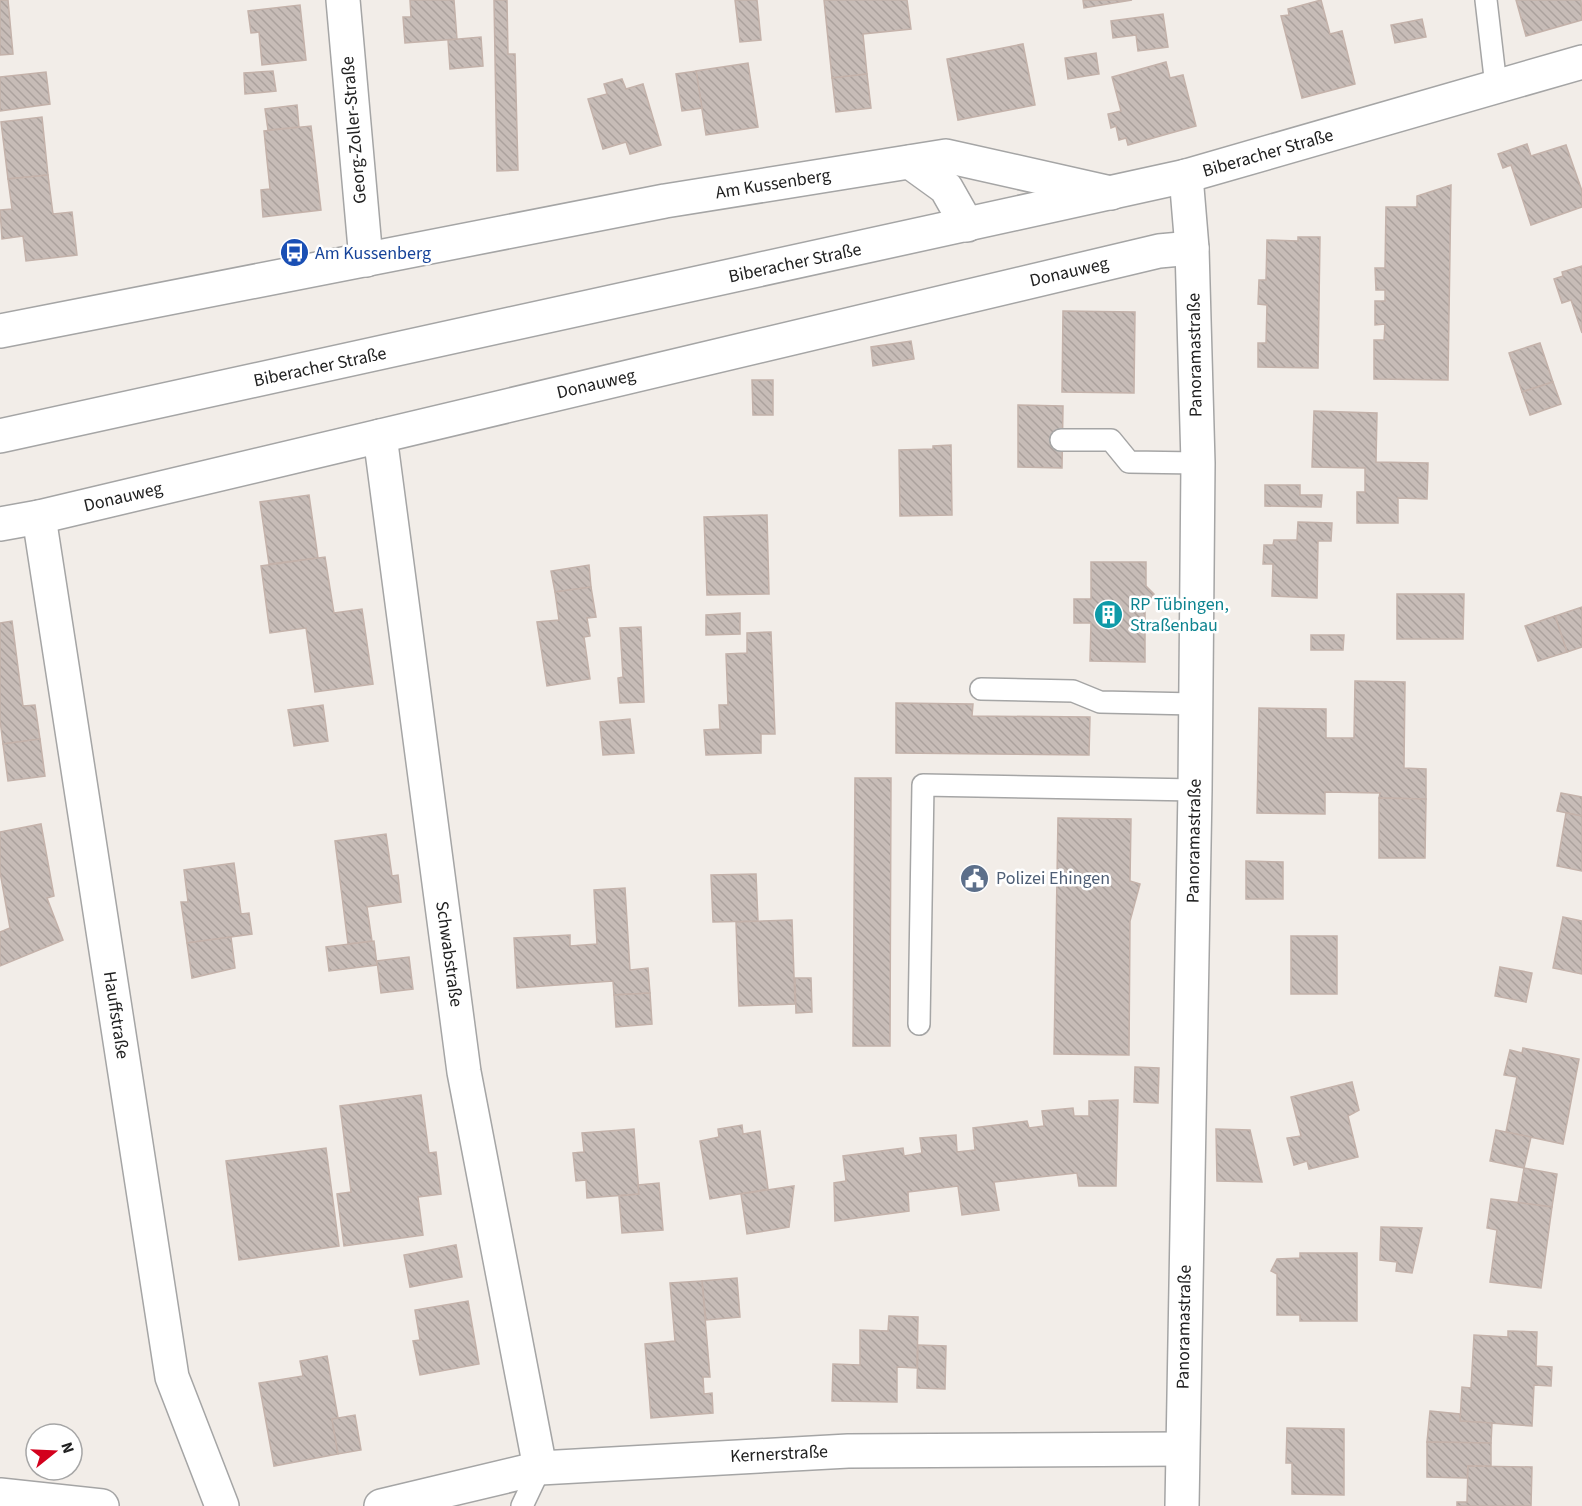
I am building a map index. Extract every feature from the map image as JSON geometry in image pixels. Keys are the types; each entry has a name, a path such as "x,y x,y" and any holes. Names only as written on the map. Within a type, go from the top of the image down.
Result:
{"street":[{"name":"Georg-Zoller-Straße","path":"343,0 366,260"},
{"name":"Biberacher Straße","path":"0,436 1111,194 1186,176 1582,62"},
{"name":"Am Kussenberg","path":"0,331 665,201 946,156 1111,194"},
{"path":"910,162 946,188 968,225"},
{"name":"Panoramastraße","path":"1182,1506 1195,790 1198,463 1192,248 1186,176"},
{"name":"Donauweg","path":"0,524 39,517 1159,251 1192,248"},
{"name":"Schwabstraße","path":"380,436 464,1071 540,1468"},
{"name":"Hauffstraße","path":"39,517 171,1377 222,1506"},
{"name":"Kernerstraße","path":"381,1506 540,1468 848,1450 1182,1449"},
{"path":"0,1495 102,1506"}],"lane":[{"path":"1486,0 1497,86"},
{"path":"1061,440 1110,440 1129,462 1198,463"},
{"path":"981,689 1073,691 1100,702 1195,704"},
{"path":"919,1024 924,785 1195,790"},
{"path":"522,1506 540,1468"}],"building":[{"path":"0,0 8,0 13,54 0,55"},
{"path":"410,0 454,0 457,39 405,43 403,17 411,17"},
{"path":"494,0 507,0 508,54 515,54 518,170 497,171"},
{"path":"735,0 757,0 761,40 740,42"},
{"path":"824,0 907,0 911,29 863,34 867,74 832,78"},
{"path":"1083,0 1132,0 1084,8"},
{"path":"1321,0 1330,34 1342,31 1355,84 1302,98 1281,16 1289,15 1288,9"},
{"path":"1516,0 1581,0 1582,20 1526,36"},
{"path":"300,5 306,60 262,65 259,32 251,33 248,11"},
{"path":"1163,14 1168,47 1138,51 1136,35 1113,38 1111,21"},
{"path":"1422,19 1426,37 1395,43 1391,25"},
{"path":"481,37 483,66 450,69 448,40"},
{"path":"1023,44 1035,105 958,120 947,59"},
{"path":"1096,53 1099,74 1068,79 1065,58"},
{"path":"1166,62 1170,78 1183,75 1196,126 1128,145 1126,138 1119,140 1116,126 1111,128 1108,114 1121,111 1112,77"},
{"path":"748,63 758,127 706,135 696,71"},
{"path":"273,71 276,91 245,94 244,73"},
{"path":"696,71 702,108 682,111 676,74"},
{"path":"46,72 50,104 0,111 0,77"},
{"path":"867,74 871,108 836,112 832,78"},
{"path":"622,79 626,89 643,84 661,145 630,154 626,142 603,149 588,99 607,94 604,84"},
{"path":"297,105 299,127 268,130 265,109"},
{"path":"42,117 48,175 8,179 1,122"},
{"path":"311,126 321,210 263,217 261,190 270,189 264,131"},
{"path":"1527,144 1531,156 1566,145 1582,191 1582,207 1531,225 1511,165 1503,168 1498,154"},
{"path":"48,175 53,214 72,212 77,255 26,261 23,236 2,239 0,210 12,209 8,179"},
{"path":"1451,185 1448,380 1374,379 1374,340 1384,340 1385,324 1375,325 1375,301 1385,301 1385,290 1376,290 1375,268 1385,268 1386,207 1417,207 1417,196"},
{"path":"1298,237 1320,237 1318,368 1258,367 1258,343 1266,343 1267,305 1258,304 1259,280 1266,280 1267,240 1298,241"},
{"path":"1582,266 1582,333 1571,300 1562,303 1554,279 1563,276 1562,272"},
{"path":"1063,311 1135,312 1134,393 1062,392"},
{"path":"911,341 914,359 873,366 871,347"},
{"path":"1540,343 1553,382 1522,392 1509,353"},
{"path":"752,380 773,380 773,415 753,415"},
{"path":"1553,382 1561,404 1530,415 1522,392"},
{"path":"1018,405 1063,406 1062,468 1018,467"},
{"path":"1314,411 1377,413 1376,462 1428,463 1427,499 1398,498 1398,523 1357,523 1357,492 1365,492 1365,468 1312,467"},
{"path":"951,445 952,515 900,516 899,450 933,449 933,446"},
{"path":"1265,485 1300,485 1300,495 1322,495 1321,507 1265,506"},
{"path":"309,495 318,558 269,564 260,502"},
{"path":"767,515 769,594 707,595 704,517"},
{"path":"1298,522 1332,523 1331,541 1318,541 1317,598 1272,596 1273,564 1263,564 1264,545 1273,545 1274,540 1297,540"},
{"path":"325,557 334,613 362,609 373,684 315,692 306,628 270,633 261,566"},
{"name":"RP Tübingen, Straßenbau","path":"1091,562 1146,562 1146,586 1154,594 1145,605 1145,662 1090,661 1091,623 1074,623 1074,599 1091,599"},
{"path":"589,565 591,587 555,592 551,571"},
{"path":"591,587 596,617 587,618 590,636 584,637 590,679 547,686 537,622 559,620 555,592"},
{"path":"1397,594 1464,594 1463,639 1397,639"},
{"path":"1582,607 1582,647 1567,652 1555,616"},
{"path":"740,613 740,634 706,635 706,615"},
{"path":"1555,616 1567,652 1538,661 1525,626"},
{"path":"12,621 23,706 35,705 40,739 3,744 0,720 0,623"},
{"path":"641,627 644,702 620,703 618,678 623,677 620,628"},
{"path":"771,632 775,734 761,734 761,753 706,755 704,730 720,729 719,705 728,705 726,654 747,653 747,633"},
{"path":"1311,635 1344,635 1343,650 1311,650"},
{"path":"1355,681 1405,682 1404,768 1426,769 1426,799 1379,798 1380,793 1325,792 1325,814 1257,813 1259,708 1326,709 1326,738 1354,738"},
{"path":"896,703 973,704 972,716 1090,717 1089,755 896,753"},
{"path":"323,705 328,741 294,746 288,710"},
{"path":"630,719 634,753 603,755 600,722"},
{"path":"40,739 45,776 8,781 3,744"},
{"path":"855,778 891,778 890,1046 853,1046"},
{"path":"1561,793 1582,797 1582,816 1557,811"},
{"path":"1379,798 1426,799 1425,858 1379,858"},
{"path":"1566,813 1582,816 1582,871 1557,866"},
{"path":"1058,818 1131,819 1130,881 1140,884 1130,921 1129,1055 1054,1054"},
{"path":"41,824 54,896 47,898 63,940 0,966 0,932 10,928 0,872 0,832"},
{"path":"386,834 392,876 398,875 401,902 367,907 372,941 348,944 335,841"},
{"path":"1246,861 1283,862 1283,899 1246,899"},
{"path":"234,863 241,914 249,913 252,934 187,943 181,902 188,902 184,870"},
{"path":"756,874 758,921 713,922 711,875"},
{"path":"625,888 630,970 648,968 650,993 614,995 613,981 517,988 514,938 570,935 570,946 597,944 594,890"},
{"path":"1563,917 1582,921 1582,974 1553,968"},
{"path":"792,920 795,1004 739,1006 736,922"},
{"path":"1291,936 1337,936 1337,994 1291,994"},
{"path":"231,937 235,968 192,978 187,943"},
{"path":"374,941 377,965 329,971 326,947"},
{"path":"409,957 413,989 381,993 377,961"},
{"path":"1500,967 1532,973 1526,1002 1495,996"},
{"path":"795,978 811,978 812,1012 796,1013"},
{"path":"650,993 652,1024 616,1027 614,995"},
{"path":"1523,1048 1579,1059 1563,1144 1506,1132 1517,1077 1504,1075 1510,1050 1522,1053"},
{"path":"1135,1067 1159,1068 1158,1103 1134,1102"},
{"path":"1352,1082 1359,1110 1348,1116 1358,1157 1309,1169 1307,1161 1294,1165 1287,1138 1301,1136 1291,1097"},
{"path":"421,1095 429,1153 436,1152 441,1194 418,1197 423,1235 344,1246 337,1194 351,1192 340,1106"},
{"path":"1118,1100 1116,1186 1079,1186 1077,1173 994,1182 999,1210 962,1215 958,1186 908,1192 909,1211 835,1221 834,1183 846,1181 843,1156 903,1148 904,1156 922,1153 920,1138 956,1135 957,1152 975,1150 973,1128 1027,1121 1029,1128 1044,1126 1042,1111 1073,1108 1074,1116 1089,1116 1089,1101"},
{"path":"742,1125 743,1134 760,1131 768,1189 710,1199 700,1141 719,1137 718,1129"},
{"path":"634,1129 639,1194 587,1198 586,1180 576,1181 573,1153 584,1152 582,1133"},
{"path":"1216,1129 1250,1130 1262,1182 1217,1181"},
{"path":"1496,1130 1531,1137 1524,1168 1490,1161"},
{"path":"326,1148 339,1246 239,1260 226,1161"},
{"path":"1524,1168 1557,1174 1552,1207 1518,1203"},
{"path":"659,1183 663,1230 622,1233 619,1196 639,1194 638,1185"},
{"path":"794,1186 789,1227 747,1234 741,1194"},
{"path":"1491,1199 1552,1207 1541,1288 1490,1282 1497,1230 1487,1228"},
{"path":"1381,1227 1422,1228 1412,1273 1396,1271 1397,1262 1380,1260"},
{"path":"456,1245 462,1277 410,1287 404,1255"},
{"path":"1300,1253 1357,1253 1357,1321 1300,1321 1300,1315 1277,1315 1277,1274 1271,1271 1277,1259 1300,1258"},
{"path":"737,1278 740,1317 706,1320 702,1281"},
{"path":"702,1281 710,1377 703,1377 704,1394 712,1393 713,1413 651,1418 645,1344 675,1341 670,1283"},
{"path":"468,1301 479,1364 420,1375 413,1341 420,1340 415,1310"},
{"path":"889,1316 918,1317 917,1368 897,1367 897,1402 832,1401 833,1364 860,1365 860,1330 888,1331"},
{"path":"1508,1331 1537,1332 1536,1366 1552,1367 1551,1386 1534,1385 1532,1426 1460,1421 1462,1387 1471,1388 1474,1335 1508,1337"},
{"path":"918,1345 946,1346 945,1389 917,1388"},
{"path":"327,1356 338,1418 332,1419 338,1454 274,1466 259,1383 303,1376 300,1361"},
{"path":"1430,1411 1460,1414 1460,1421 1492,1423 1491,1443 1427,1442"},
{"path":"355,1415 361,1450 338,1454 332,1419"},
{"path":"1287,1428 1344,1429 1344,1495 1292,1494 1292,1463 1286,1463"},
{"path":"1427,1442 1491,1443 1491,1466 1468,1466 1467,1478 1427,1477"},
{"path":"1468,1466 1532,1467 1531,1506 1457,1506 1457,1502 1467,1502"}],"place":[{"name":"Am Kussenberg","path":"294,253"},
{"name":"RP Tübingen, Straßenbau","path":"1109,614"},
{"name":"Polizei Ehingen","path":"975,878"}]}
